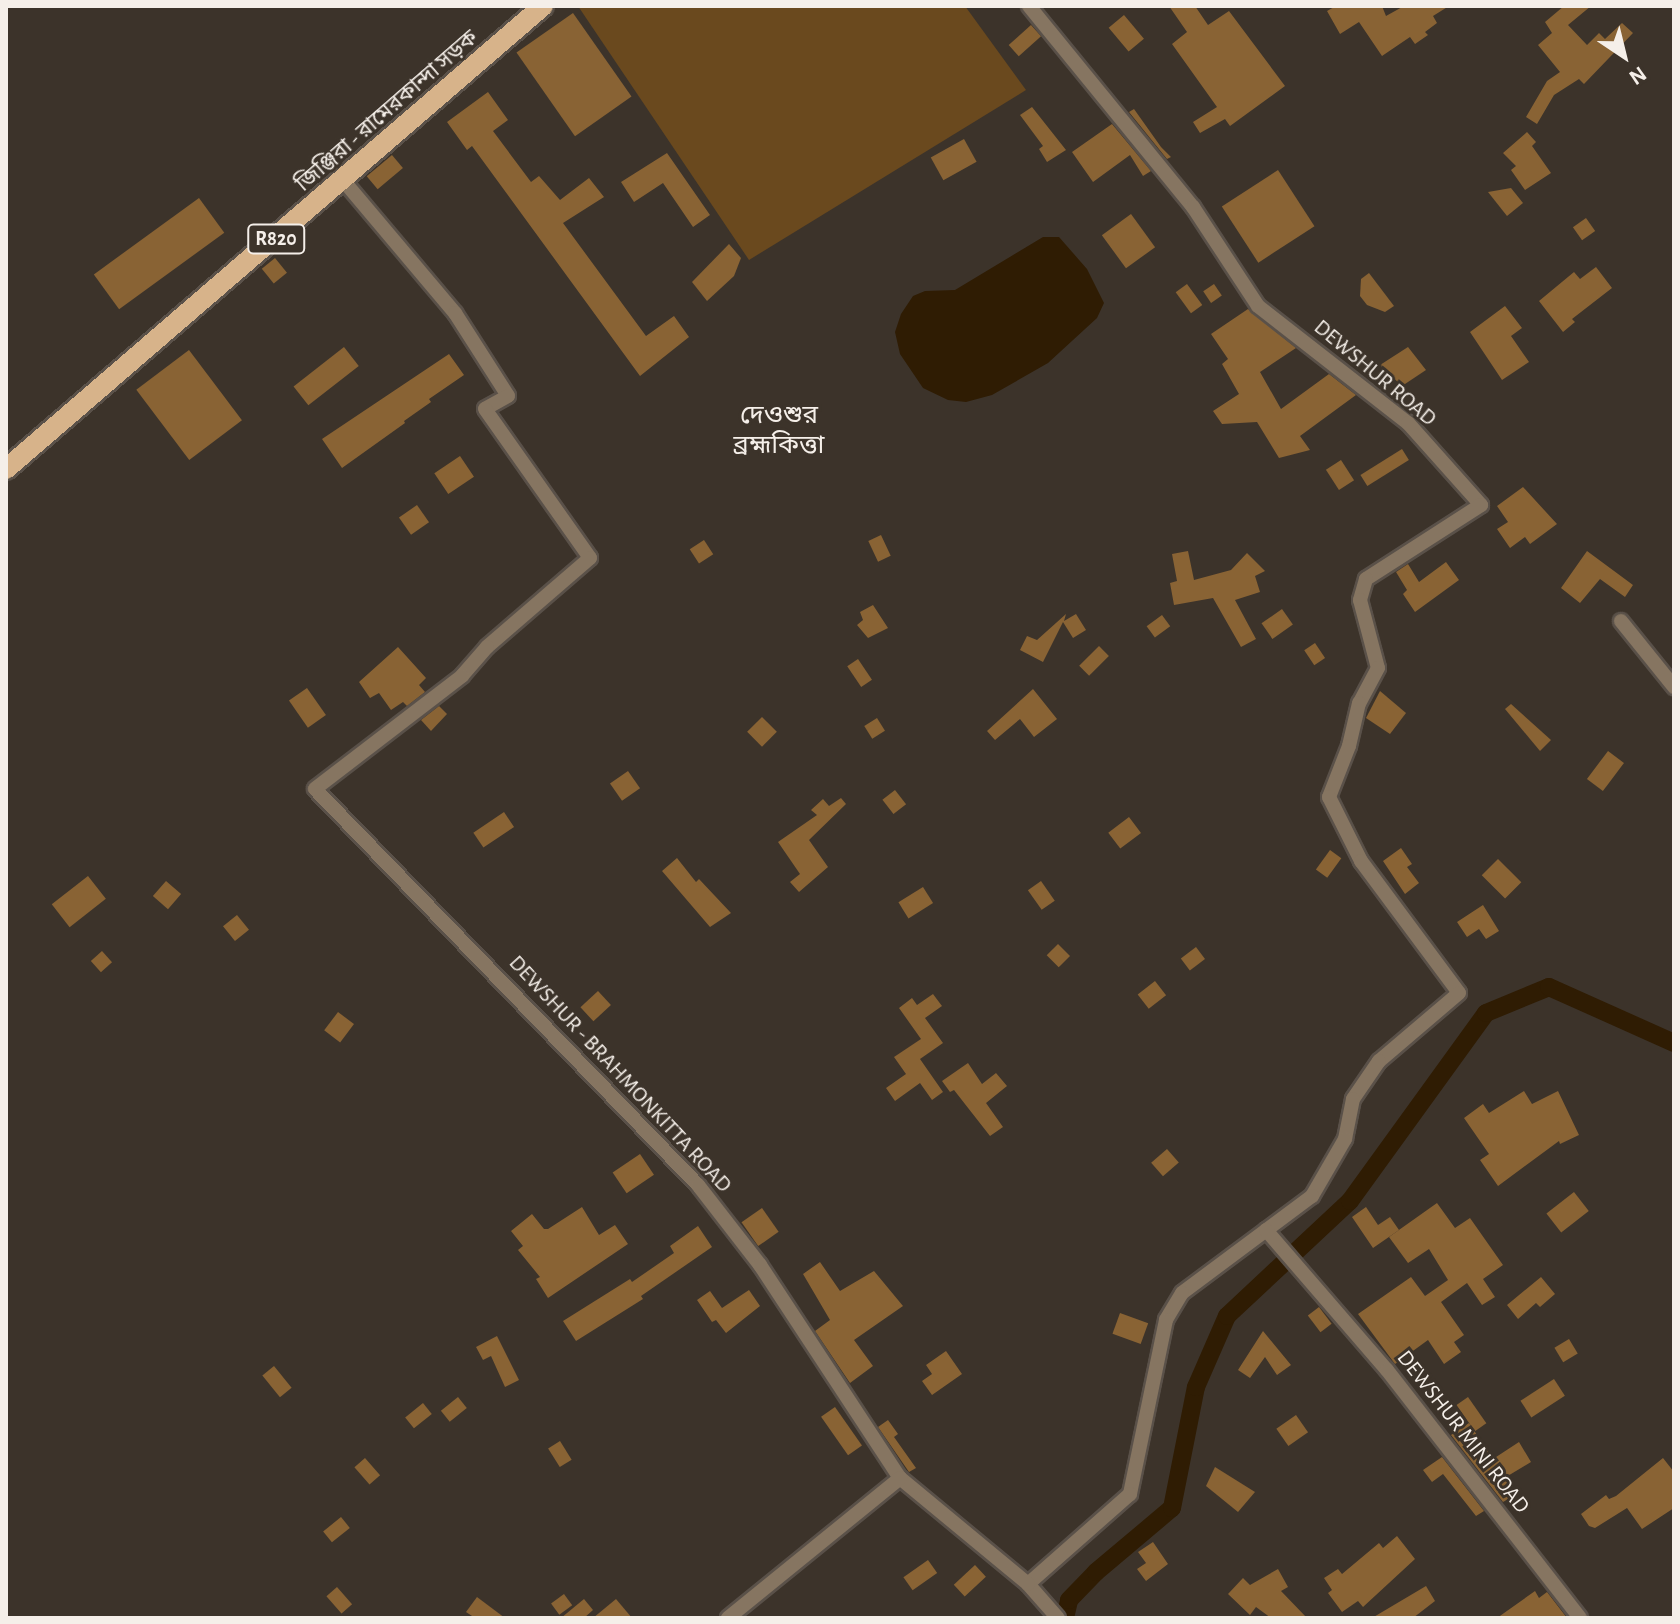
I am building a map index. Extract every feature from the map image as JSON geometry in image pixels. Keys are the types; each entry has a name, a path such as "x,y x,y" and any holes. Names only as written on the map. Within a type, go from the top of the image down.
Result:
{"main road":[{"name":"জিঞ্জিরা - রামেরকান্দা সড়ক","path":"6,469 543,6"}],"street":[{"name":"DEWSHUR ROAD","path":"1029,6 1193,207 1258,306 1408,423 1481,505 1366,579 1360,600 1378,668 1359,703 1349,746 1329,797 1361,861 1459,993 1379,1061 1353,1099 1345,1139 1312,1196 1266,1230"},
{"name":"DEWSHUR - BRAHMONKITTA ROAD","path":"343,180 462,325 508,396 485,409 590,558 487,647 462,676 315,789 698,1185 760,1265 900,1478 1028,1584 1058,1618"},
{"path":"1621,621 1674,687"},
{"path":"1028,1584 1130,1494 1166,1320 1182,1293 1266,1230"},
{"name":"DEWSHUR MINI ROAD","path":"1266,1230 1387,1370 1580,1618"},
{"path":"728,1618 900,1478"}],"shaded area":[{"path":"578,6 965,6 1026,90 749,260"},
{"path":"1043,237 1059,237 1087,269 1104,303 1097,318 1048,363 992,395 966,402 948,400 923,388 900,354 895,332 901,314 913,296 925,291 955,290"}],"building":[{"path":"1169,6 1195,6 1208,25 1229,11 1285,86 1230,126 1225,119 1200,133 1193,122 1217,107 1172,44 1187,32"},
{"path":"1336,6 1382,6 1386,16 1404,6 1449,6 1433,16 1437,23 1425,32 1428,35 1415,44 1410,37 1382,56 1359,22 1340,34 1327,11"},
{"path":"1564,6 1591,6 1568,25 1587,45 1599,33 1605,39 1622,23 1633,33 1584,84 1579,79 1554,95 1537,124 1526,117 1547,81 1560,72 1538,45 1552,33 1545,22"},
{"path":"573,13 632,97 575,136 516,53"},
{"path":"1124,15 1144,39 1129,52 1109,28"},
{"path":"1031,25 1041,36 1019,56 1009,45"},
{"path":"488,92 508,120 493,131 531,182 539,176 560,200 589,178 604,197 563,223 646,336 674,316 689,337 640,376 472,146 467,150 447,122"},
{"path":"1032,107 1066,150 1047,162 1039,149 1043,146 1020,115"},
{"path":"1134,109 1171,157 1167,159 1129,112"},
{"path":"1112,124 1151,171 1143,176 1130,155 1093,182 1072,152"},
{"path":"1527,132 1536,142 1532,146 1551,173 1525,190 1511,170 1516,166 1503,153"},
{"path":"964,139 977,162 943,180 931,157"},
{"path":"667,153 710,215 693,227 663,183 634,202 621,182"},
{"path":"392,155 403,168 378,189 367,176"},
{"path":"1278,170 1314,226 1258,263 1222,206"},
{"path":"1511,188 1523,203 1507,216 1488,192"},
{"path":"199,198 224,233 119,309 94,274"},
{"path":"1131,214 1155,247 1126,268 1102,235"},
{"path":"1586,218 1595,231 1582,240 1573,227"},
{"path":"729,244 741,258 734,276 707,301 692,282"},
{"path":"275,258 287,273 274,283 262,269"},
{"path":"1596,267 1612,288 1572,319 1575,322 1563,332 1539,301 1574,272 1580,279"},
{"path":"1369,273 1394,306 1385,312 1367,305 1360,296 1361,279"},
{"path":"1187,284 1202,305 1191,313 1176,292"},
{"path":"1214,284 1222,296 1211,303 1203,291"},
{"path":"1505,306 1522,328 1511,336 1529,362 1502,380 1470,332"},
{"path":"1248,309 1296,348 1260,372 1281,409 1329,374 1356,395 1300,436 1310,450 1279,458 1257,422 1222,424 1213,411 1239,394 1222,364 1228,359 1211,334"},
{"path":"344,347 359,366 308,405 294,386"},
{"path":"1408,347 1426,370 1402,386 1380,365"},
{"path":"189,350 242,420 189,460 136,390"},
{"path":"449,354 464,375 429,399 431,402 405,423 342,468 322,439"},
{"path":"1402,449 1409,460 1367,486 1360,475"},
{"path":"460,456 474,477 448,494 434,473"},
{"path":"1341,460 1354,480 1339,490 1326,470"},
{"path":"1523,487 1557,524 1530,544 1525,537 1510,548 1497,529 1508,522 1497,506"},
{"path":"417,505 429,522 411,535 399,518"},
{"path":"881,535 891,556 878,562 868,541"},
{"path":"704,540 713,554 699,564 690,549"},
{"path":"1188,551 1194,580 1231,570 1247,553 1265,571 1255,576 1260,592 1235,600 1256,639 1241,647 1213,598 1174,605 1170,583 1177,581 1172,554"},
{"path":"1587,551 1633,585 1625,597 1600,579 1580,603 1561,588"},
{"path":"1446,562 1459,580 1415,612 1403,594 1407,590 1396,572 1408,564 1419,582"},
{"path":"873,605 888,628 868,638 857,625 863,620 860,612"},
{"path":"1282,609 1293,625 1272,639 1262,623"},
{"path":"1066,614 1064,621 1076,614 1086,630 1073,638 1063,622 1043,662 1020,650 1027,636 1037,640"},
{"path":"1162,615 1170,626 1155,637 1147,626"},
{"path":"1315,643 1325,658 1314,665 1304,650"},
{"path":"1099,646 1109,656 1089,676 1079,666"},
{"path":"398,647 426,678 419,685 425,692 407,706 403,702 391,710 379,693 370,698 359,682"},
{"path":"858,659 872,680 861,687 847,666"},
{"path":"307,688 326,715 308,728 289,701"},
{"path":"1033,689 1057,719 1034,737 1020,719 995,740 987,731"},
{"path":"1380,691 1406,713 1390,734 1366,718"},
{"path":"1511,704 1551,740 1540,751 1505,709"},
{"path":"439,706 447,714 431,731 421,720"},
{"path":"762,717 777,732 762,747 747,732"},
{"path":"877,718 885,731 872,739 864,726"},
{"path":"1608,751 1624,763 1603,791 1587,779"},
{"path":"628,771 640,788 622,801 610,784"},
{"path":"895,790 906,804 893,814 882,800"},
{"path":"841,798 846,804 809,840 828,867 799,892 790,882 800,874 778,842 817,815 811,810 823,799 829,806"},
{"path":"504,812 514,827 483,848 473,833"},
{"path":"1129,817 1141,833 1120,849 1108,833"},
{"path":"1401,848 1412,864 1407,867 1419,883 1405,894 1383,861"},
{"path":"1330,850 1341,858 1327,878 1316,869"},
{"path":"677,858 696,882 699,879 731,913 710,927 662,871"},
{"path":"1498,859 1521,882 1505,899 1482,875"},
{"path":"88,876 106,899 70,927 52,904"},
{"path":"166,881 181,894 168,909 153,896"},
{"path":"1041,881 1055,901 1042,910 1028,890"},
{"path":"923,887 933,903 908,918 898,902"},
{"path":"1483,905 1499,931 1486,939 1479,929 1467,937 1457,922"},
{"path":"237,915 249,930 235,941 223,926"},
{"path":"1058,944 1070,956 1059,967 1047,955"},
{"path":"1196,947 1205,959 1190,970 1181,958"},
{"path":"102,951 112,962 101,972 91,961"},
{"path":"1155,981 1166,995 1149,1009 1138,995"},
{"path":"598,991 611,1005 593,1021 580,1007"},
{"path":"933,994 942,1006 925,1018 943,1043 920,1059 943,1092 932,1100 920,1083 895,1101 886,1088 906,1074 894,1057 921,1039 899,1008 912,998 917,1005"},
{"path":"338,1012 354,1024 340,1042 324,1030"},
{"path":"968,1063 982,1084 996,1073 1007,1086 986,1103 1003,1127 990,1136 954,1090 950,1092 942,1081"},
{"path":"1524,1091 1532,1104 1558,1091 1579,1135 1560,1144 1559,1141 1498,1186 1480,1160 1489,1154 1464,1118 1483,1104 1489,1113"},
{"path":"1167,1149 1179,1163 1163,1176 1151,1163"},
{"path":"640,1154 654,1175 627,1193 613,1172"},
{"path":"1574,1192 1589,1211 1561,1232 1546,1214"},
{"path":"1437,1203 1455,1228 1470,1218 1503,1265 1483,1279 1495,1297 1482,1305 1467,1283 1441,1302 1464,1335 1454,1342 1461,1352 1444,1364 1428,1340 1395,1364 1358,1314 1411,1277 1425,1296 1448,1280 1429,1249 1408,1263 1389,1237"},
{"path":"582,1207 599,1235 615,1225 628,1244 548,1298 536,1279 540,1277 518,1250 523,1246 511,1231 532,1214 544,1229 548,1229"},
{"path":"1366,1207 1378,1225 1390,1217 1399,1230 1373,1248 1352,1217"},
{"path":"762,1208 779,1232 758,1246 742,1222"},
{"path":"698,1226 712,1247 641,1296 643,1299 576,1341 563,1321 630,1279 632,1282 674,1253 670,1246"},
{"path":"820,1262 840,1291 874,1271 903,1306 854,1340 873,1366 850,1383 815,1331 830,1320 803,1274"},
{"path":"1541,1277 1555,1294 1540,1307 1536,1303 1518,1319 1507,1305"},
{"path":"749,1290 760,1306 726,1333 716,1320 712,1322 697,1300 710,1291 722,1308"},
{"path":"1319,1307 1332,1324 1320,1332 1308,1315"},
{"path":"1120,1313 1148,1323 1141,1344 1112,1334"},
{"path":"1263,1331 1291,1365 1277,1375 1265,1357 1250,1378 1238,1370"},
{"path":"497,1336 519,1380 505,1387 491,1356 483,1360 476,1347"},
{"path":"1569,1339 1578,1354 1563,1362 1554,1348"},
{"path":"946,1351 962,1374 932,1395 922,1381 932,1374 926,1365"},
{"path":"274,1366 292,1388 280,1397 262,1375"},
{"path":"1554,1379 1565,1396 1531,1418 1520,1401"},
{"path":"458,1397 467,1408 450,1422 441,1411"},
{"path":"1468,1397 1486,1423 1475,1431 1457,1405"},
{"path":"423,1403 432,1414 414,1428 405,1417"},
{"path":"835,1407 862,1446 848,1455 821,1417"},
{"path":"1296,1415 1308,1432 1288,1446 1276,1429"},
{"path":"888,1420 898,1434 894,1437 916,1468 909,1472 878,1427"},
{"path":"1469,1423 1493,1459 1519,1442 1531,1462 1506,1477 1517,1494 1503,1502 1451,1435"},
{"path":"560,1441 572,1460 560,1467 548,1448"},
{"path":"1442,1457 1484,1511 1476,1516 1443,1474 1432,1482 1423,1470"},
{"path":"365,1458 380,1475 370,1485 354,1467"},
{"path":"1663,1458 1674,1472 1674,1508 1642,1529 1627,1508 1595,1528 1589,1526 1581,1514 1606,1495 1609,1499 1616,1496"},
{"path":"1215,1467 1255,1492 1238,1512 1206,1486"},
{"path":"341,1517 350,1528 332,1542 323,1531"},
{"path":"1397,1536 1415,1559 1363,1607 1358,1601 1342,1612 1328,1593 1332,1590 1324,1578 1338,1569 1342,1574 1379,1543 1383,1548"},
{"path":"1153,1542 1168,1564 1146,1581 1137,1569 1146,1563 1138,1552"},
{"path":"928,1560 937,1573 913,1590 903,1577"},
{"path":"975,1565 986,1577 965,1596 954,1585"},
{"path":"1278,1569 1288,1587 1281,1591 1307,1618 1271,1618 1256,1607 1250,1615 1228,1594 1243,1578 1250,1585"},
{"path":"1426,1586 1435,1601 1413,1618 1372,1618"},
{"path":"337,1587 352,1604 342,1614 326,1596"},
{"path":"1535,1591 1539,1598 1547,1592 1567,1618 1497,1618"},
{"path":"564,1594 572,1605 559,1615 551,1603"},
{"path":"477,1597 505,1618 475,1618 466,1612"},
{"path":"584,1599 593,1610 584,1618 561,1618"},
{"path":"616,1599 632,1618 593,1618"}],"waterway":[{"path":"1065,1618 1069,1600 1096,1572 1172,1508 1196,1387 1227,1316 1350,1201 1486,1013 1549,987 1674,1043"}],"district":[{"name":"দেওশুর ব্রহ্মকিত্তা","path":"779,431"}]}
